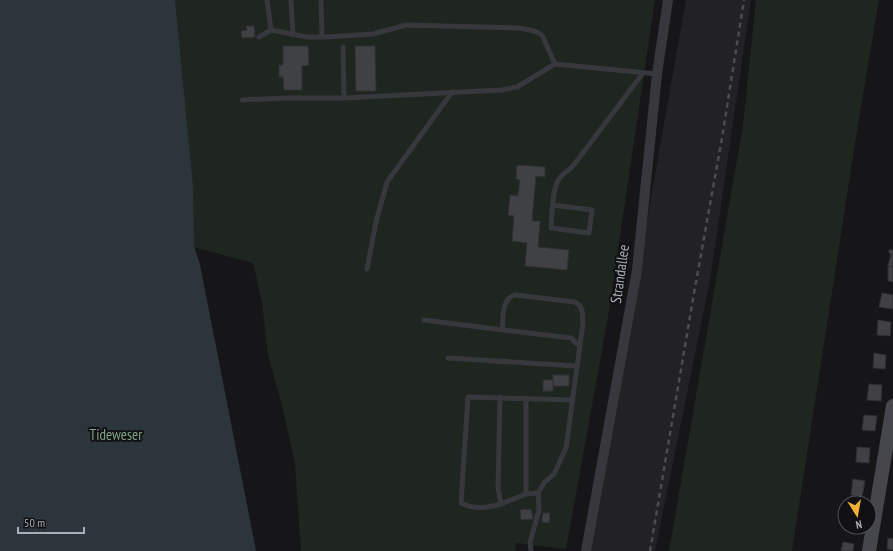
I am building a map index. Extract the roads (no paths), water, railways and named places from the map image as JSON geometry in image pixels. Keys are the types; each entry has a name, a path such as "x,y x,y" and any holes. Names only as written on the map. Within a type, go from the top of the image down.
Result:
{"street":[{"name":"Strandallee","path":"586,551 637,270 657,74 668,0"},
{"path":"869,551 893,406"}],"lane":[{"path":"267,0 271,30"},
{"path":"291,0 293,35"},
{"path":"321,0 322,37"},
{"path":"259,38 271,30 293,35 322,37 373,34 406,25 519,28 534,31 542,35 554,64"},
{"path":"343,47 344,98"},
{"path":"242,100 344,98 502,90 517,87 554,64 657,74"},
{"path":"554,205 592,210 589,233 551,228 556,187 559,179 573,166 643,73"},
{"path":"367,270 376,222 387,182 452,92"},
{"path":"504,330 505,303 510,296 519,295 575,302 582,308 582,323 566,448 554,474 544,483 538,493 539,510 530,542 531,551"},
{"path":"424,320 571,338 579,346"},
{"path":"448,358 576,366"},
{"path":"538,493 526,494 488,508 469,507 461,503 468,397 573,400"},
{"path":"500,398 498,488 501,504"},
{"path":"526,398 526,494"}],"railway":[{"path":"650,551 722,138 744,0"}],"park label":[{"name":"Tideweser","path":"116,435"}]}
